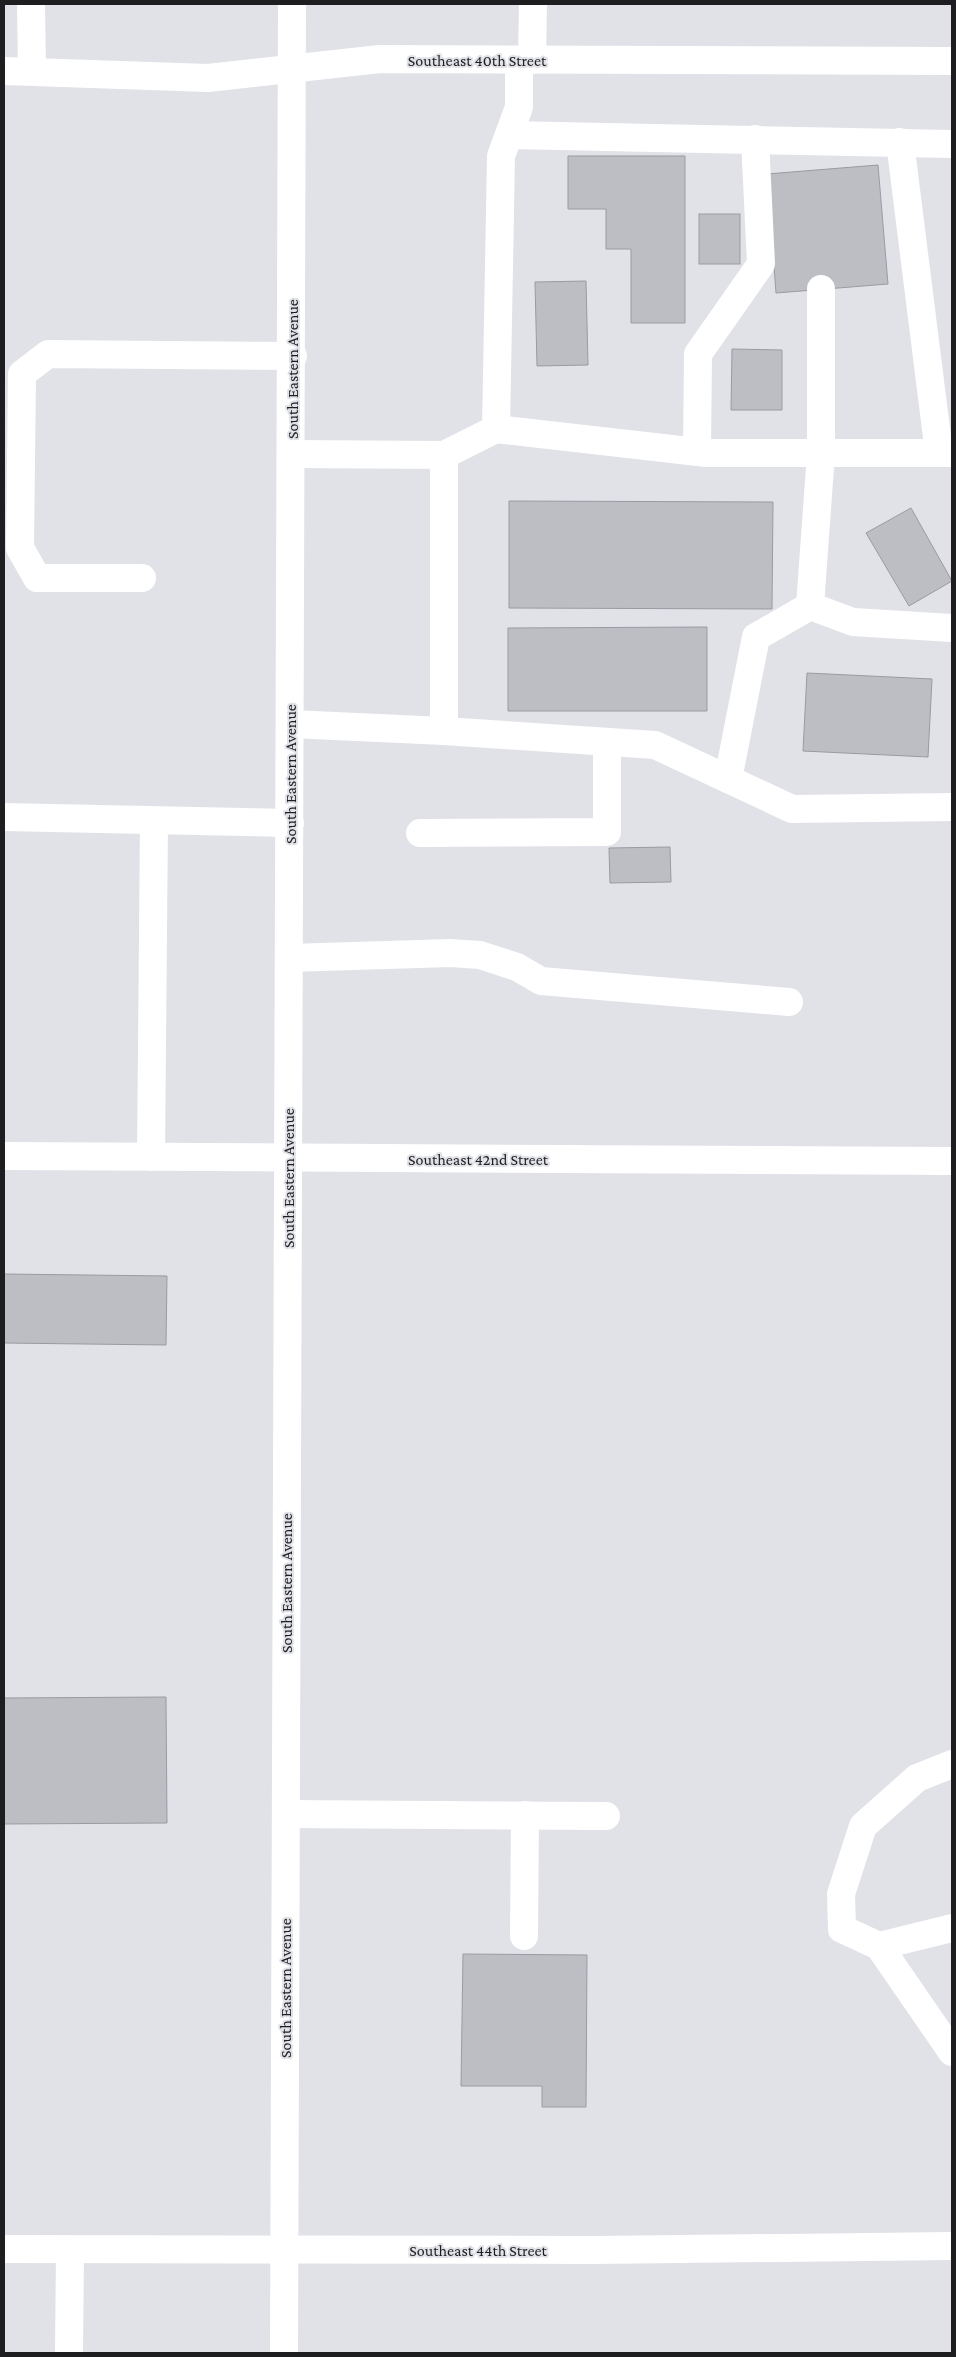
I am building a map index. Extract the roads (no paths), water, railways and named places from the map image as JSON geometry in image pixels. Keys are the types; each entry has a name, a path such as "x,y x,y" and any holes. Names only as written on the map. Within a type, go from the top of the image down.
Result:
{"main road":[{"path":"31,4 32,70"},
{"name":"South Eastern Avenue","path":"284,2353 293,356 292,4"},
{"path":"496,430 502,156 519,107 534,4"},
{"name":"Southeast 40th Street","path":"4,71 32,70 208,78 380,59 952,61"},
{"path":"509,135 952,144"},
{"path":"697,452 698,354 760,264 755,140"},
{"path":"292,454 444,455 496,430 697,452 946,454 900,142"},
{"path":"810,606 822,454 821,289"},
{"path":"142,578 38,578 20,548 22,374 48,354 293,356"},
{"path":"444,455 444,731"},
{"path":"810,606 853,622 952,628"},
{"path":"728,779 756,637 810,606"},
{"path":"291,724 444,731 655,745 792,809 952,807"},
{"path":"420,833 607,832 607,742"},
{"path":"4,817 290,823"},
{"path":"150,1157 154,821"},
{"path":"289,958 450,953 480,956 517,967 541,981 788,1002"},
{"name":"Southeast 42nd Street","path":"4,1156 952,1162"},
{"path":"952,1764 917,1778 863,1826 841,1894 842,1929 879,1946 952,2052"},
{"path":"286,1814 606,1816"},
{"path":"524,1936 525,1815"},
{"path":"879,1946 952,1928"},
{"name":"Southeast 44th Street","path":"4,2249 284,2250 952,2246"},
{"path":"69,2353 70,2250"}]}
